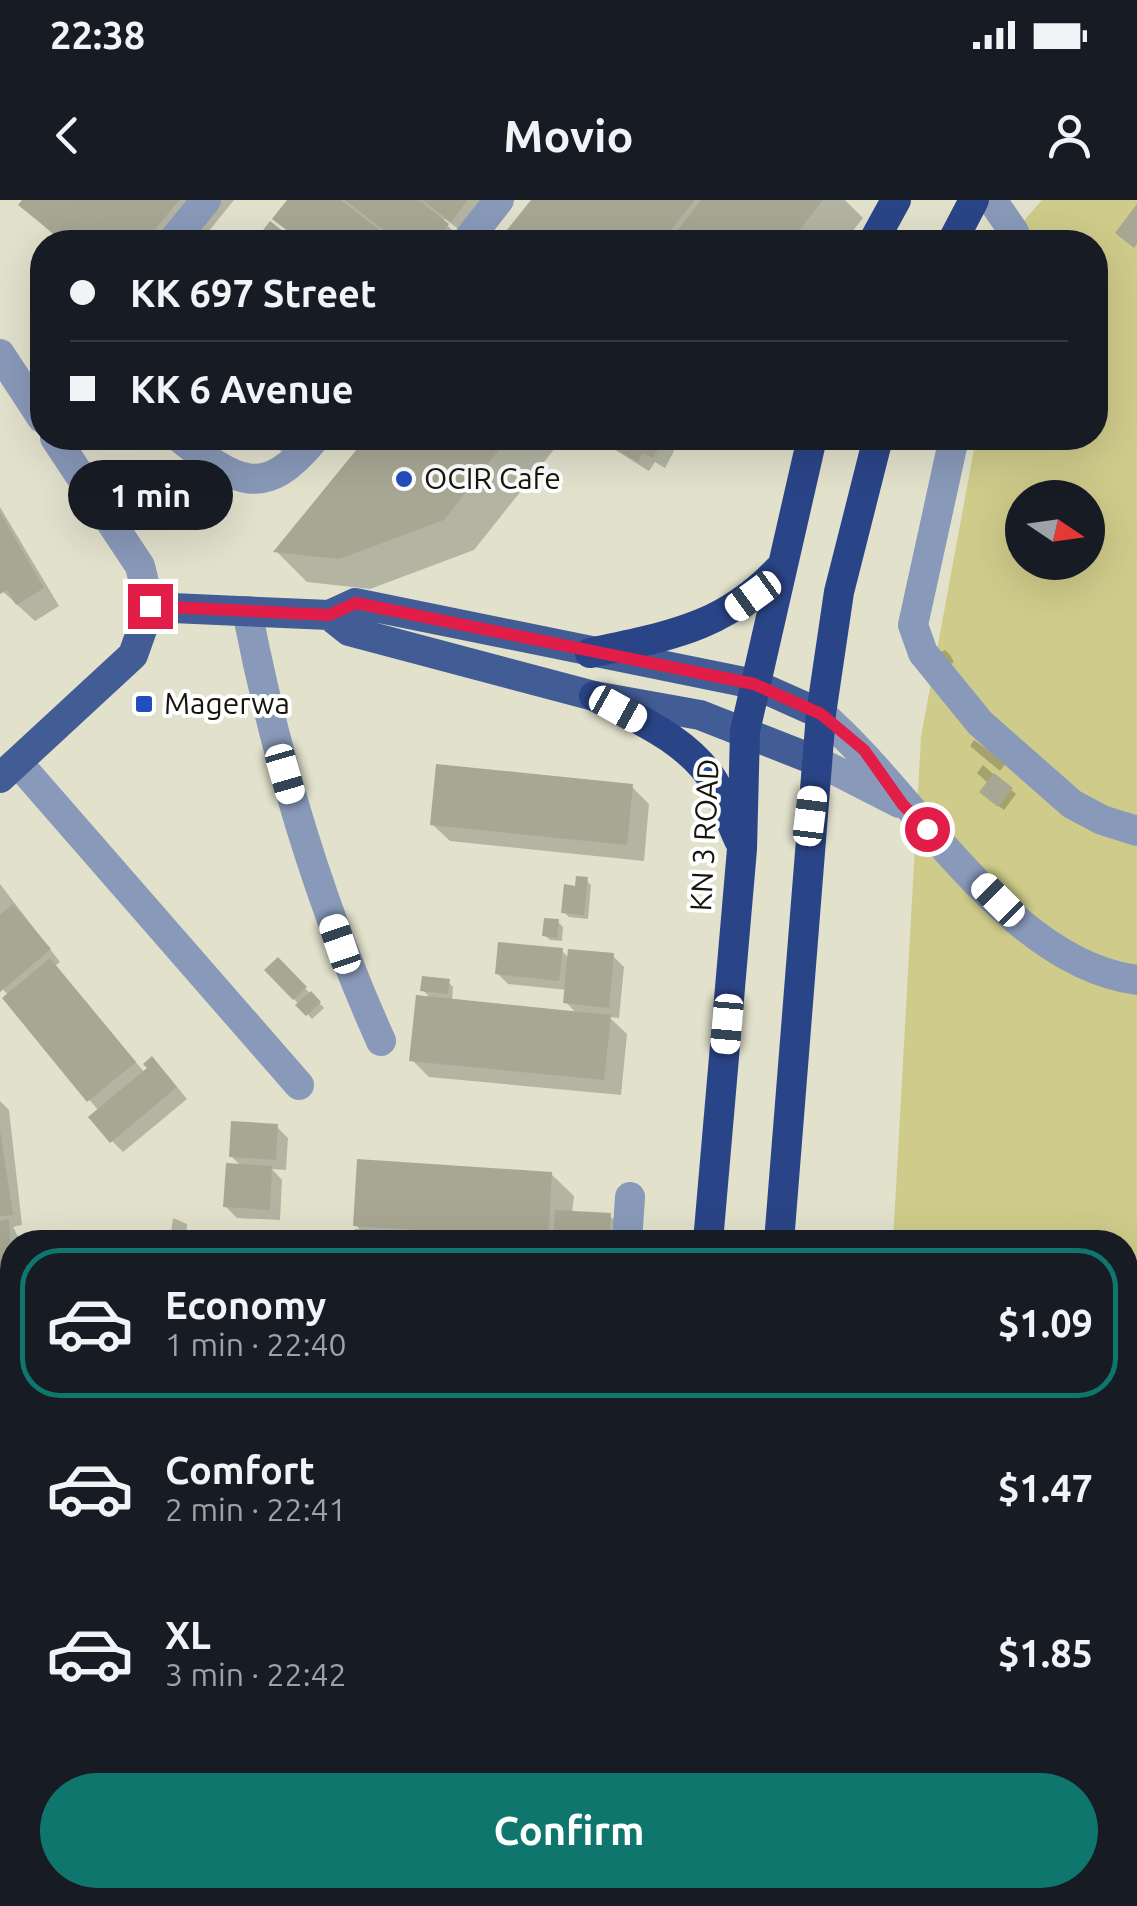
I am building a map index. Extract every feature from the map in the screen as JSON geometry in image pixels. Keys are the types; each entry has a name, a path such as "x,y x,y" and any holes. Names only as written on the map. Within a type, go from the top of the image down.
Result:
{"highway":[{"path":"880,230 896,200"},
{"path":"958,230 974,200"},
{"name":"KN 3 ROAD","path":"709,1230 742,849 745,731 809,450"},
{"path":"780,1230 821,714 839,592 875,450"},
{"path":"590,653 681,631 729,613 780,568"},
{"path":"594,696 666,735 690,756 713,780 742,849"}],"main road":[{"path":"9,771 133,654 150,606 329,615 356,603 754,684 821,714"},
{"path":"329,615 349,631 594,696 700,716 817,761"}],"street":[{"path":"182,230 206,200"},
{"path":"475,230 499,200"},
{"path":"992,200 1013,230"},
{"path":"0,354 30,400"},
{"path":"63,450 140,566 150,606"},
{"path":"195,450 223,472 252,481 272,479 302,450"},
{"path":"951,450 913,625 923,652 980,723 1032,764 1072,804 1102,820 1137,830"},
{"path":"247,611 266,706 304,840 353,979 381,1041"},
{"path":"821,714 864,750 903,805 1046,947 1137,980"},
{"path":"817,761 903,805"},
{"path":"9,771 299,1084"},
{"path":"628,1230 630,1197"}],"shaded area":[{"path":"1042,200 1137,200 1137,1230 894,1230 921,737 974,450 1108,450 1108,230 1016,230"}],"building":[{"path":"22,200 179,200 155,230 49,230 18,205"},
{"path":"287,200 341,200 380,230 286,230 272,219"},
{"path":"345,200 419,200 449,224 444,230 384,230"},
{"path":"422,200 468,200 451,222"},
{"path":"531,200 695,200 671,230 507,230"},
{"path":"701,200 823,200 799,230 678,230"},
{"path":"1137,204 1137,244 1134,248 1115,233"},
{"path":"270,221 282,230 263,230"},
{"name":"OCIR Cafe","path":"356,450 499,450 444,520 339,559 273,552"},
{"path":"617,450 658,450 653,458 643,453 638,462"},
{"path":"0,512 44,588 16,605 7,590 0,594"},
{"path":"436,764 633,784 627,845 430,825"},
{"path":"994,773 1013,788 998,807 979,792"},
{"path":"576,876 588,877 584,915 561,913 564,884 575,886"},
{"path":"13,904 51,949 0,992 0,915"},
{"path":"544,918 559,919 557,938 542,936"},
{"path":"498,942 563,948 559,981 495,974"},
{"path":"568,949 614,953 609,1008 563,1003"},
{"path":"278,957 307,987 293,1000 264,970"},
{"path":"50,958 136,1062 87,1102 2,998"},
{"path":"422,976 450,979 448,994 420,991"},
{"path":"311,991 321,1002 306,1016 295,1005"},
{"path":"416,995 611,1015 604,1080 409,1061"},
{"path":"152,1056 177,1087 110,1143 88,1117 147,1068 143,1064"},
{"path":"231,1121 278,1124 276,1160 229,1157"},
{"path":"0,1130 13,1215 0,1216"},
{"path":"357,1159 552,1172 549,1230 353,1226"},
{"path":"226,1163 272,1166 270,1210 223,1207"},
{"path":"555,1210 611,1213 610,1230 554,1230"},
{"path":"9,1219 9,1230 0,1230 0,1221"}],"place":[{"name":"OCIR Cafe","path":"404,479"},
{"name":"Magerwa","path":"144,704"}],"route":[{"path":"150,606 329,615 356,603 754,684 821,714 864,750 903,805 927,829"}]}
